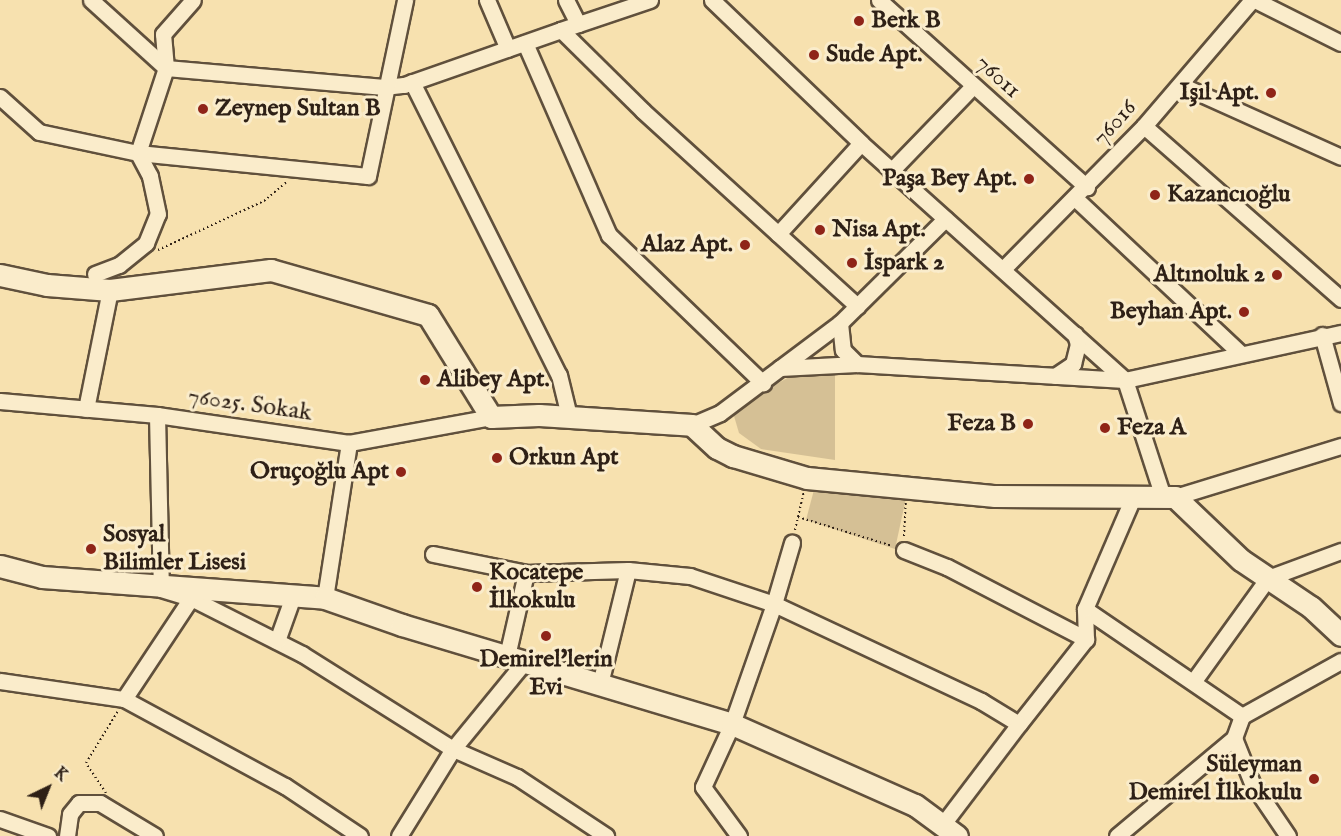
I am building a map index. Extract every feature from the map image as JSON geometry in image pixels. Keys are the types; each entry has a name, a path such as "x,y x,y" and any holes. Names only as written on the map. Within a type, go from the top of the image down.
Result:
{"street":[{"path":"91,0 166,68 384,87 412,82 650,0"},
{"path":"95,274 118,265 146,243 158,214 150,176 138,153 166,68 163,34 193,0"},
{"path":"0,97 39,132 138,153 368,176 384,87 405,0"},
{"path":"487,0 508,49"},
{"path":"566,0 578,24"},
{"path":"712,0 891,171 1004,268 1125,380 1169,497 1241,560 1311,607 1341,635"},
{"name":"76011","path":"879,0 973,86 1240,353"},
{"path":"1253,0 1341,43"},
{"name":"76016","path":"1004,268 1082,193 1144,126 1253,0"},
{"path":"561,30 857,306"},
{"path":"525,43 609,235 764,383"},
{"path":"412,82 559,375 569,416"},
{"path":"1180,85 1341,157"},
{"path":"891,171 973,86"},
{"path":"1144,126 1341,299"},
{"path":"778,234 861,143"},
{"path":"0,275 47,285 110,290 271,270 428,315 491,417 569,416 664,426 692,425 720,413 764,383 780,368 840,323 945,219"},
{"path":"86,409 110,290"},
{"path":"840,323 843,350 856,364"},
{"path":"780,368 856,364 1125,380 1322,335 1341,333"},
{"path":"1055,376 1073,364 1078,344 1075,334"},
{"path":"1322,335 1341,403"},
{"name":"76025. Sokak","path":"0,401 157,415 349,443 491,417"},
{"path":"157,415 161,589"},
{"path":"692,425 717,448 733,456 807,478 995,496 1169,497 1341,446"},
{"path":"325,598 349,443"},
{"path":"2,566 161,589 325,598 732,724 915,805 950,830 1019,724 1086,639 1085,609 1134,495"},
{"path":"739,836 703,787 732,724 774,604 792,543"},
{"path":"903,550 947,567 1086,639"},
{"path":"1193,682 1268,578 1341,551"},
{"path":"433,554 526,573 628,570 690,576 774,604 981,701 1019,724"},
{"path":"600,684 628,570"},
{"path":"399,836 453,749 516,659 526,573"},
{"path":"161,589 191,598 277,641 453,749 517,777 606,836"},
{"path":"277,641 292,596"},
{"path":"124,699 191,598"},
{"path":"1085,609 1242,716"},
{"path":"1125,833 1234,738 1242,716 1341,661"},
{"path":"0,681 124,699 285,786 360,836"},
{"path":"1234,738 1252,783 1288,836"},
{"path":"67,836 70,814 79,803 104,805 155,836"},
{"path":"8,827 48,836"}],"path":[{"path":"132,254 157,251 264,201 300,169"},
{"path":"792,543 807,478"},
{"path":"798,517 903,550 907,488"},
{"path":"104,805 107,790 86,763 124,699"}],"shaded area":[{"path":"835,375 835,460 761,449 739,433 734,416 749,399 791,376"},
{"path":"815,486 906,498 895,549 806,520"}],"place":[{"name":"Berk B","path":"859,21"},
{"name":"Sude Apt.","path":"814,55"},
{"name":"Işıl Apt.","path":"1271,93"},
{"name":"Zeynep Sultan B","path":"203,109"},
{"name":"Paşa Bey Apt.","path":"1029,179"},
{"name":"Kazancıoğlu","path":"1155,195"},
{"name":"Nisa Apt.","path":"820,230"},
{"name":"Alaz Apt.","path":"745,245"},
{"name":"İspark 2","path":"852,263"},
{"name":"Altınoluk 2","path":"1277,275"},
{"name":"Beyhan Apt.","path":"1244,312"},
{"name":"Alibey Apt.","path":"425,380"},
{"name":"Feza B","path":"1028,424"},
{"name":"Feza A","path":"1105,428"},
{"name":"Orkun Apt","path":"497,458"},
{"name":"Oruçoğlu Apt","path":"401,472"},
{"name":"Sosyal Bilimler Lisesi","path":"91,549"},
{"name":"Kocatepe İlkokulu","path":"477,587"},
{"name":"Demirel'lerin Evi","path":"546,636"},
{"name":"Süleyman Demirel İlkokulu","path":"1314,779"}]}
